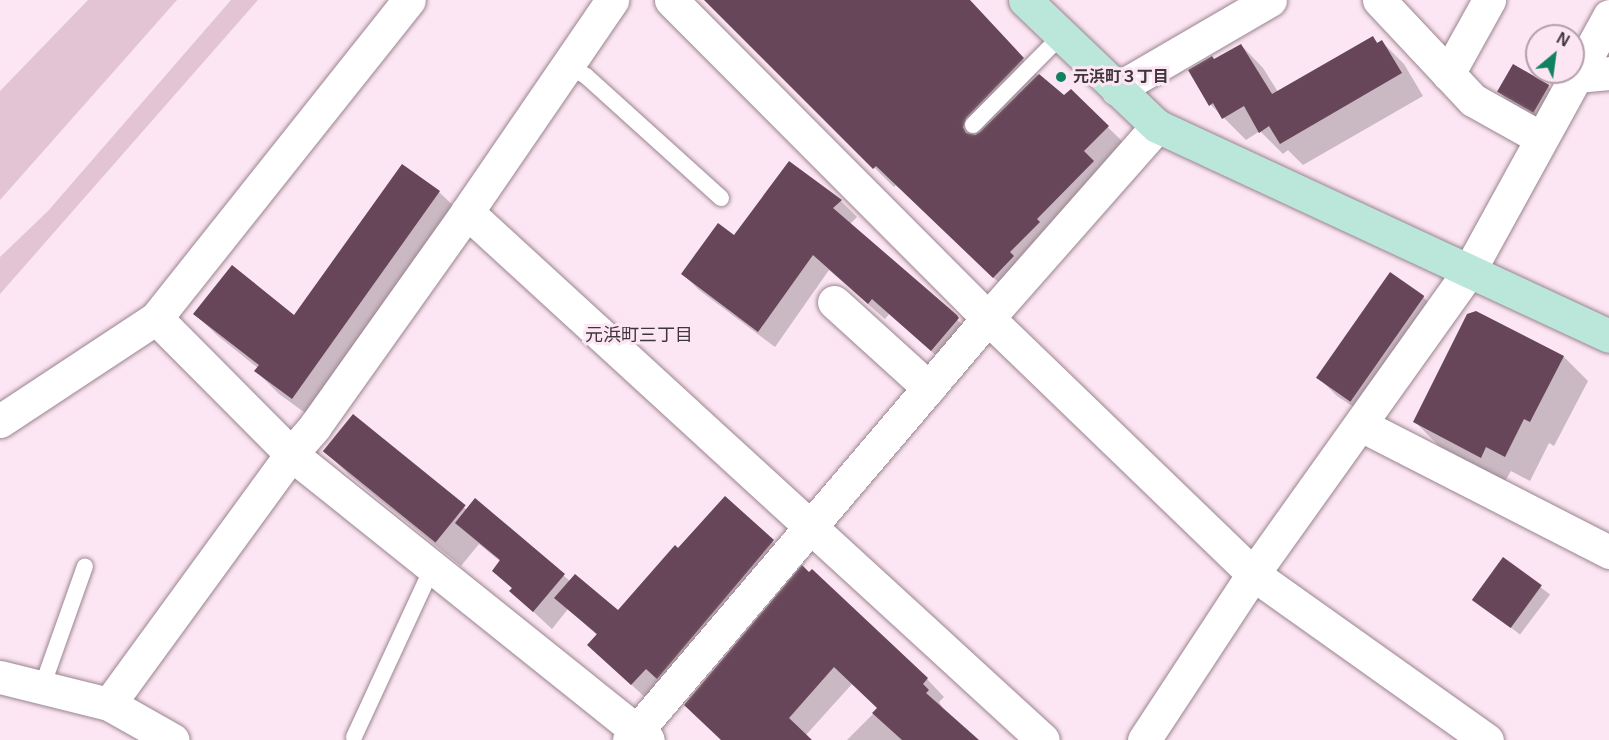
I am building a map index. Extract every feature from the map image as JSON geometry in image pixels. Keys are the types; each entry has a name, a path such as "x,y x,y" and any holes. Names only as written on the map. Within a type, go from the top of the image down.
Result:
{"street":[{"path":"0,422 156,318 409,0"},
{"path":"109,704 291,453 315,426 467,212 612,0"},
{"path":"671,0 988,318 1253,574 1487,740"},
{"path":"1026,0 1156,126 1609,336"},
{"path":"1118,89 1270,0"},
{"path":"1379,0 1473,100 1541,138"},
{"path":"1448,74 1489,0"},
{"path":"1585,60 1609,16"},
{"path":"1585,75 1609,73"},
{"path":"1144,740 1253,574 1469,271 1571,84"},
{"path":"156,318 291,453 433,566 638,737 988,318 1156,126"},
{"path":"467,212 1043,740"},
{"path":"834,302 929,388"},
{"path":"1361,425 1609,552"},
{"path":"0,677 109,704 173,740"}],"lane":[{"path":"973,125 1062,35"},
{"path":"567,65 586,76 721,198"},
{"path":"42,687 85,566"},
{"path":"354,737 433,566"}],"shaded area":[{"path":"88,0 177,0 0,200 0,91"},
{"path":"231,0 258,0 0,294 0,257 48,211"}],"building":[{"path":"704,0 970,0 1024,58 966,118 963,127 966,133 975,135 980,132 1039,74 1064,95 1071,89 1109,126 1084,151 1094,161 1037,219 1040,222 1010,252 1014,256 993,278 876,166 873,169"},
{"path":"1373,36 1377,43 1382,40 1402,73 1280,144 1269,126 1259,133 1244,106 1222,119 1213,103 1209,106 1188,70 1212,56 1214,59 1241,44 1272,94"},
{"path":"1513,64 1525,71 1525,84 1549,85 1533,113 1497,92"},
{"path":"789,161 842,200 833,208 957,315 959,318 931,351 872,299 868,304 813,255 758,332 681,274 718,223 734,235"},
{"path":"402,164 440,191 292,399 254,371 259,365 193,314 232,265 294,315"},
{"path":"1390,272 1424,296 1350,402 1316,378"},
{"path":"1476,311 1564,356 1530,422 1524,419 1505,457 1486,447 1481,458 1413,422 1467,314"},
{"path":"353,414 466,505 435,543 323,451"},
{"path":"725,496 774,540 657,679 646,669 631,685 587,645 597,634 554,598 575,574 618,610 675,545 678,548"},
{"path":"475,498 565,574 533,612 509,591 512,588 492,571 500,560 455,523"},
{"path":"1503,557 1542,585 1511,628 1472,600"},
{"path":"802,565 809,572 812,569 928,678 923,684 929,690 926,693 979,740 902,740 872,713 877,708 834,667 789,718 812,740 721,740 684,705"}],"place":[{"name":"元浜町３丁目","path":"1061,77"}],"district":[{"name":"元浜町三丁目","path":"639,335"}]}
